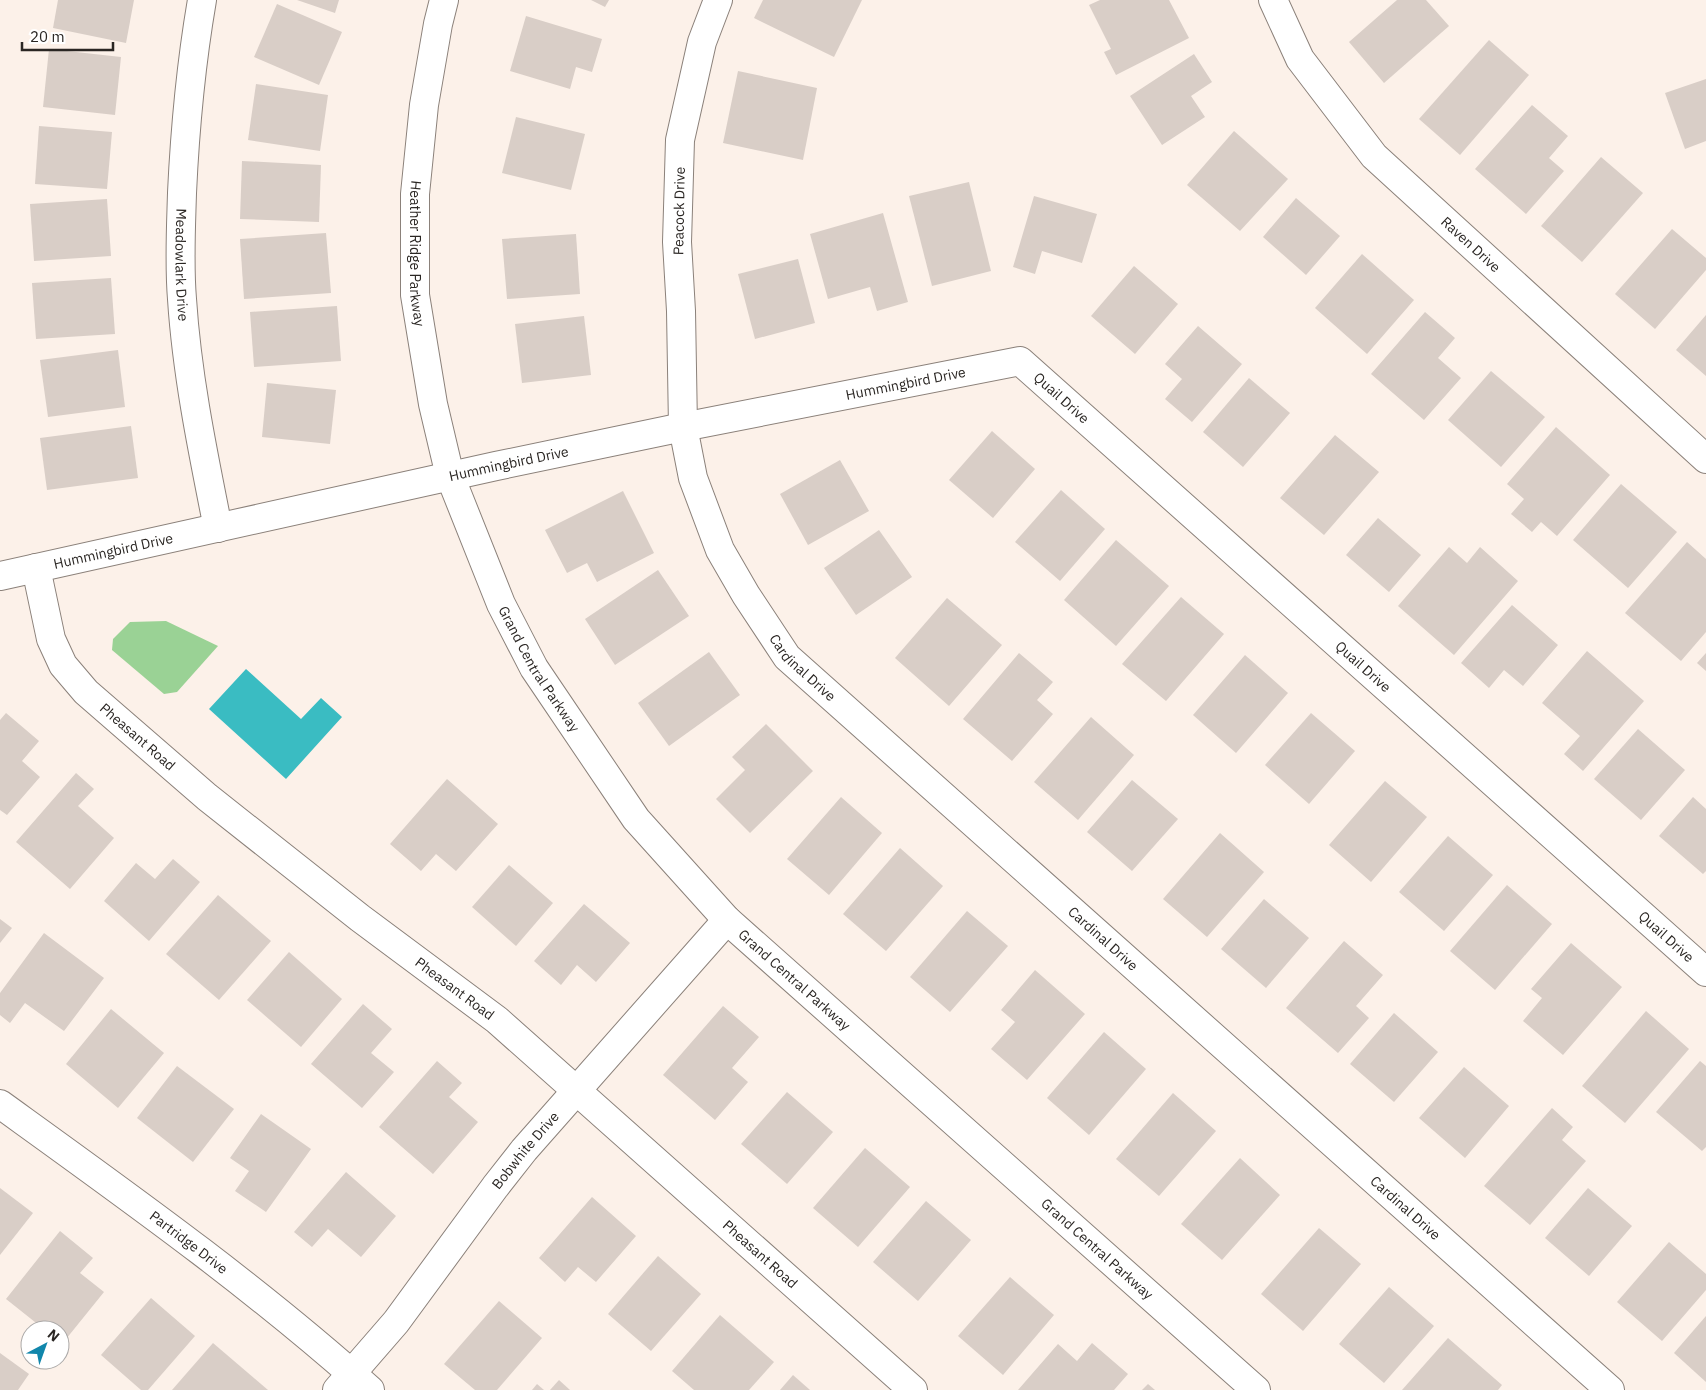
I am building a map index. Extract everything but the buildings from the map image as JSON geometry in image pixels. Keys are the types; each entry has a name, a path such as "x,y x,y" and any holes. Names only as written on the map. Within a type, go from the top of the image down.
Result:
{"street":[{"name":"Meadowlark Drive","path":"202,0 194,44 184,143 181,225 182,299 202,447 218,528"},
{"name":"Heather Ridge Parkway","path":"444,0 424,105 415,194 416,295 434,404 450,476"},
{"name":"Peacock Drive","path":"683,426 681,311 676,242 680,140 702,42 718,0"},
{"name":"Raven Drive","path":"1273,0 1300,59 1374,156 1706,458"},
{"name":"Hummingbird Drive","path":"0,576 683,426 1020,361"},
{"name":"Quail Drive","path":"1020,361 1706,972"},
{"name":"Cardinal Drive","path":"683,426 693,478 720,550 746,595 787,657 1610,1390"},
{"name":"Grand Central Parkway","path":"450,476 501,604 534,668 636,819 727,920 1256,1390"},
{"name":"Pheasant Road","path":"36,568 51,640 63,665 86,692 207,797 360,918 497,1020 913,1390"},
{"name":"Bobwhite Drive","path":"353,1384 396,1322 442,1262 494,1186 576,1089 727,920"},
{"name":"Partridge Drive","path":"0,1104 148,1211 286,1319 353,1384"}],"green space":[{"path":"166,621 218,646 177,692 164,694 112,650 113,639 130,622"}],"water":[{"path":"246,669 301,719 321,698 342,717 286,779 209,709"}]}
